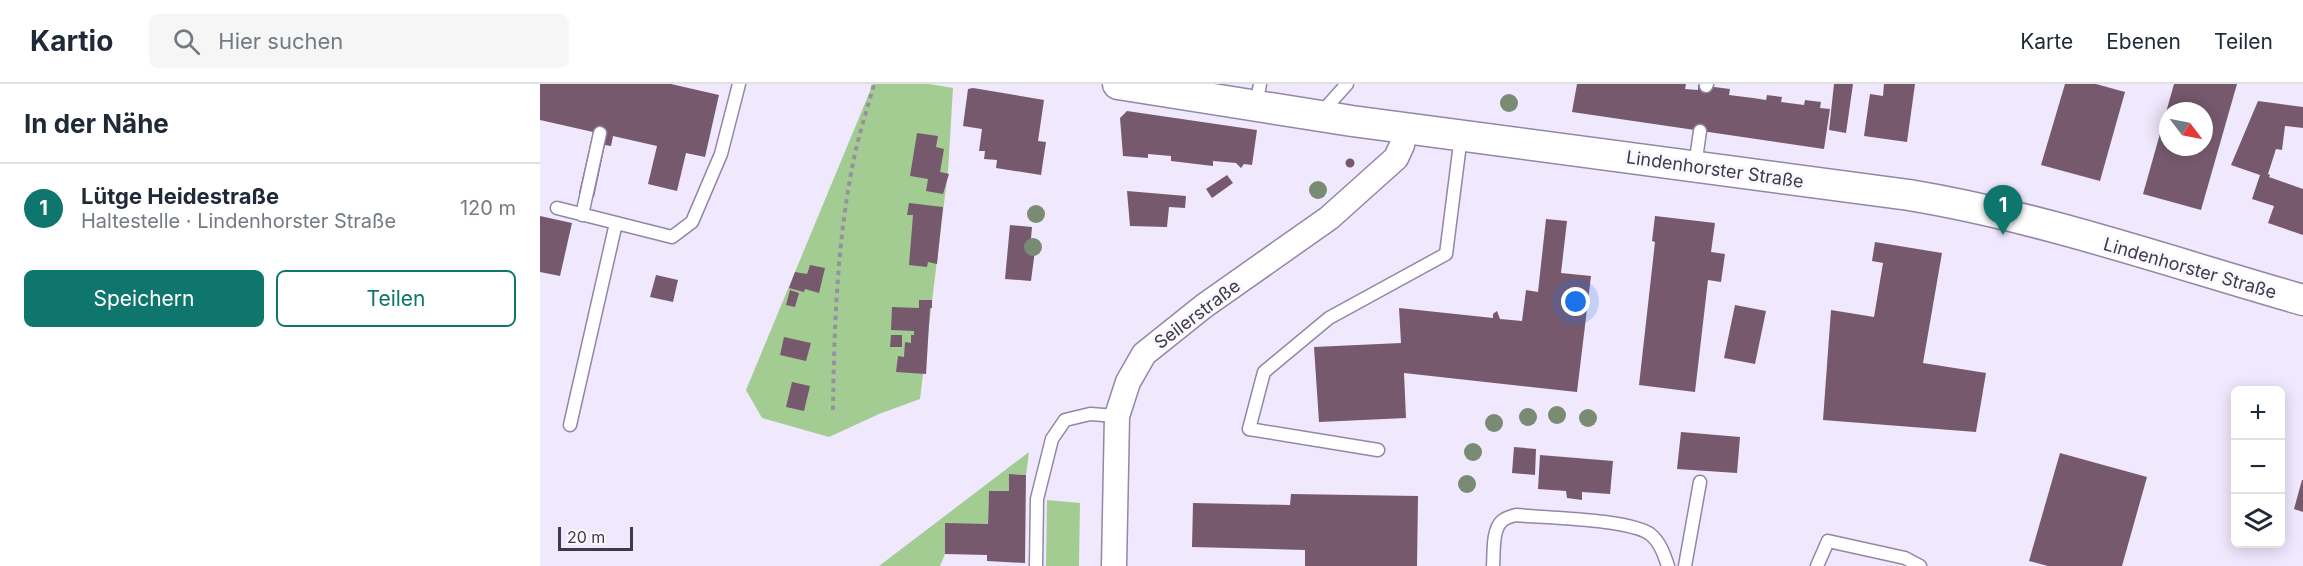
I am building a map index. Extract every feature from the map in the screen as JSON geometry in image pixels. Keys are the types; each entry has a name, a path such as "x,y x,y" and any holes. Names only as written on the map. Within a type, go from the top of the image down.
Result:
{"street":[{"name":"Lindenhorster Straße","path":"1118,84 1258,95 1318,116 1963,204 2303,300"},
{"name":"Seilerstraße","path":"1114,566 1118,416 1128,382 1143,354 1204,306 1338,211 1396,158 1402,145 1405,128"}],"lane":[{"path":"557,208 672,237 692,222 722,154 739,84"},
{"path":"1318,116 1347,84"},
{"path":"1695,166 1700,131"},
{"path":"582,214 600,134"},
{"path":"1378,450 1249,429 1264,372 1329,318 1446,254 1461,135"},
{"path":"570,425 616,223"},
{"path":"1036,566 1037,499 1052,439 1065,420 1090,414 1118,416"},
{"path":"1685,566 1700,482"},
{"path":"1493,566 1496,533 1499,526 1503,520 1516,515 1630,525 1650,535 1663,550 1668,566"},
{"path":"1817,566 1828,541 1905,558 1920,566"}],"path":[{"path":"833,410 834,345 844,226 853,164 874,84"}],"green space":[{"path":"873,84 929,84 953,88 948,171 920,399 879,414 829,437 762,418 746,390"},
{"path":"1029,452 1026,475 1009,474 1009,491 989,492 988,524 945,554 940,566 879,566"},
{"path":"1047,500 1080,503 1079,566 1046,566"}],"building":[{"path":"540,84 671,84 719,95 705,157 686,153 677,191 648,184 657,146 613,136 611,146 605,145 594,197 579,193 593,132 540,120"},
{"path":"1577,84 1686,84 1685,89 1698,90 1698,85 1730,89 1729,95 1766,100 1767,95 1782,97 1781,102 1804,105 1805,100 1821,102 1820,108 1830,109 1824,149 1572,112"},
{"path":"1834,84 1853,84 1846,133 1829,130"},
{"path":"1884,84 1915,84 1907,142 1864,136 1870,94 1883,96"},
{"path":"2065,84 2096,84 2125,92 2100,181 2041,165"},
{"path":"2174,84 2237,84 2201,210 2143,194 2159,137 2159,156 2213,156 2213,102 2169,102"},
{"path":"968,89 1044,100 1038,141 1046,142 1041,175 996,168 997,160 984,159 985,151 979,151 982,129 963,126"},
{"path":"2258,101 2303,107 2303,128 2285,126 2282,150 2276,149 2268,174 2269,177 2303,189 2303,235 2268,223 2274,206 2252,199 2260,175 2231,165"},
{"path":"1127,111 1257,130 1252,165 1244,164 1241,168 1236,163 1213,161 1213,166 1171,161 1171,156 1148,154 1148,158 1123,156 1120,118"},
{"path":"917,133 938,136 936,147 944,149 940,172 949,174 943,194 926,191 928,179 910,176"},
{"path":"1350,159 1354,163 1350,167 1346,163"},
{"path":"1227,175 1233,183 1212,198 1206,189"},
{"path":"1127,191 1186,196 1185,208 1169,207 1167,227 1130,226"},
{"path":"909,203 943,207 937,264 928,262 927,267 909,265 913,215 907,215"},
{"path":"540,216 572,223 560,276 540,272"},
{"path":"1655,216 1715,223 1711,252 1725,254 1721,282 1708,280 1695,392 1639,385 1655,242 1652,241"},
{"path":"1546,219 1567,221 1561,273 1591,276 1577,392 1404,373 1406,418 1319,422 1314,347 1401,343 1399,308 1493,318 1493,314 1497,311 1500,319 1522,321 1526,290 1538,292"},
{"path":"1010,225 1032,227 1030,250 1035,250 1031,281 1005,279"},
{"path":"1875,242 1942,253 1923,363 1986,373 1976,432 1823,420 1831,310 1874,317 1883,263 1872,261"},
{"path":"810,265 825,268 819,293 789,288 795,272 807,274"},
{"path":"656,275 678,280 673,302 650,297"},
{"path":"790,290 799,293 795,307 786,305"},
{"path":"919,300 932,300 926,374 896,372 898,356 904,357 905,342 911,343 911,335 914,335 914,331 891,330 892,307 919,308"},
{"path":"1735,305 1766,311 1755,364 1724,358"},
{"path":"891,335 902,335 902,347 890,347"},
{"path":"784,337 811,343 806,361 780,355"},
{"path":"792,382 810,386 804,411 786,407"},
{"path":"1681,432 1740,437 1737,473 1677,469"},
{"path":"1514,447 1536,449 1535,475 1512,473"},
{"path":"2060,453 2147,477 2122,566 2048,566 2029,561"},
{"path":"1540,455 1613,461 1610,494 1582,492 1582,500 1567,498 1566,491 1538,489"},
{"path":"1009,474 1026,475 1025,563 987,561 987,555 945,554 945,523 988,524 989,491 1009,491"},
{"path":"2303,480 2303,512 2294,509"},
{"path":"1291,494 1418,496 1417,566 1305,566 1305,550 1192,547 1193,503 1290,505"}],"place":[{"name":"Lütge Heidestraße","path":"2003,235"}]}
